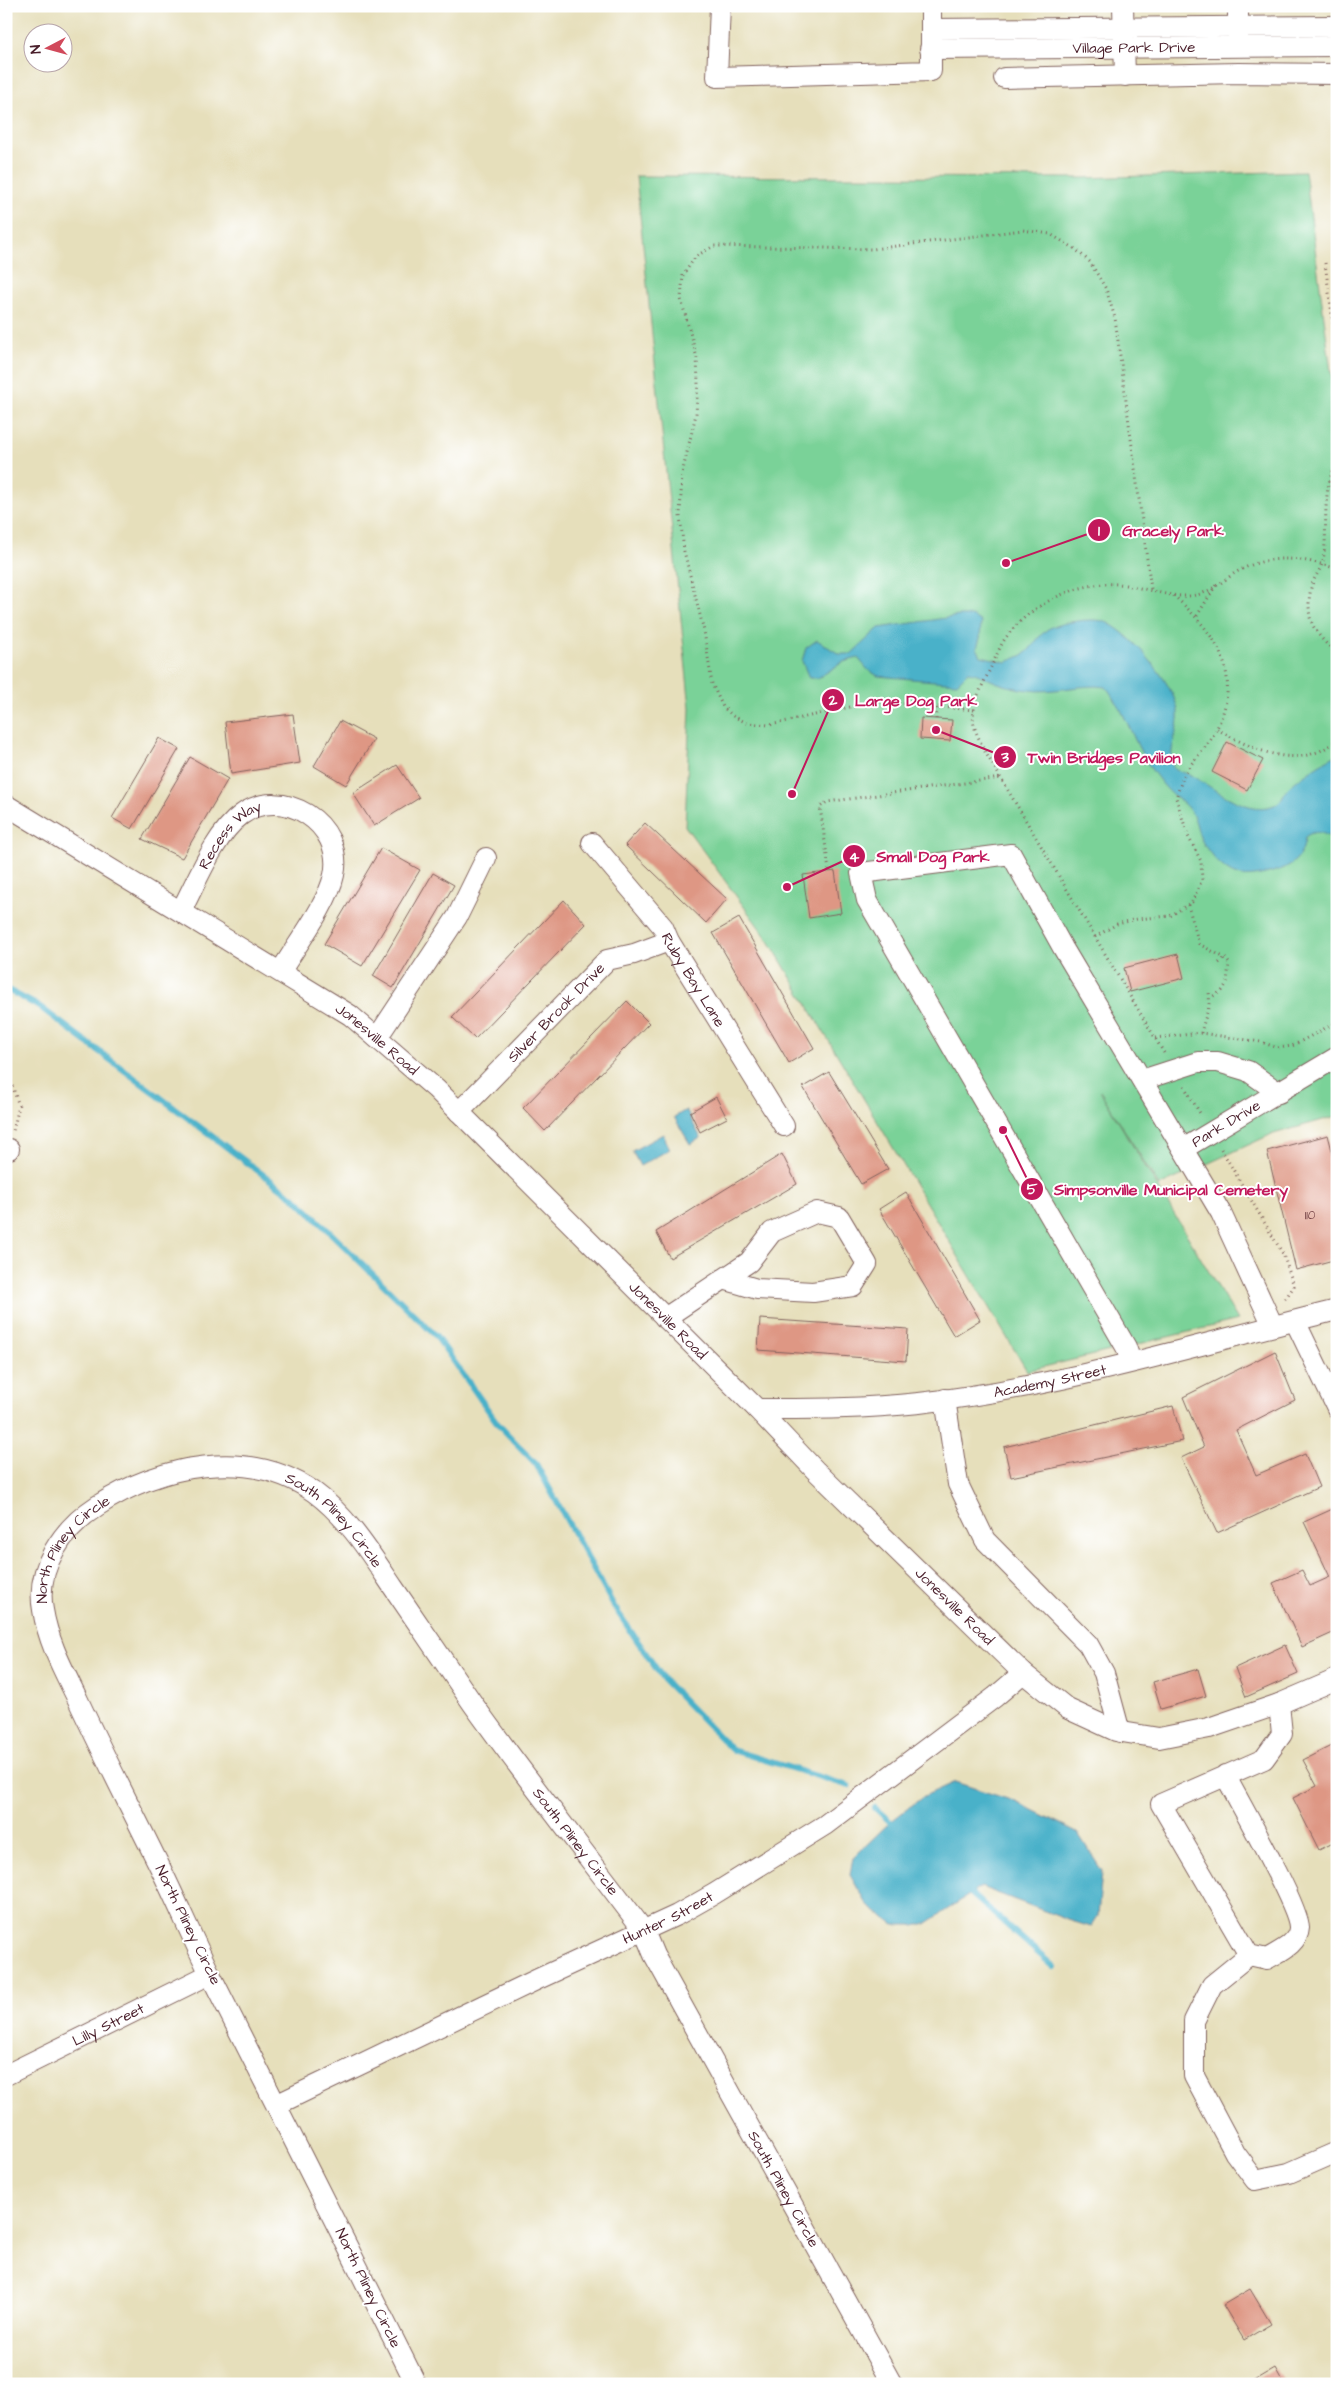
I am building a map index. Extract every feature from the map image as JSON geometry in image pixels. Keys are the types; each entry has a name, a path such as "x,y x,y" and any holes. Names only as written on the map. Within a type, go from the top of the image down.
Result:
{"street":[{"path":"720,6 717,78 931,71 931,6"},
{"path":"1124,6 1125,76"},
{"path":"1238,6 1239,73"},
{"name":"Village Park Drive","path":"931,29 1123,37 1238,36 1337,26"},
{"name":"Village Park Drive","path":"1238,36 1337,46"},
{"name":"Village Park Drive","path":"930,49 1123,37"},
{"path":"1004,78 1239,73 1337,74"},
{"name":"Jonesville Road","path":"6,805 281,971 350,1015 460,1112 757,1409 815,1470 1023,1673 1068,1709 1098,1725 1120,1732 1158,1738 1189,1733 1279,1704 1337,1679"},
{"name":"Recess Way","path":"181,911 216,846 231,824 242,814 270,805 288,805 304,811 314,818 328,836 334,858 335,873 330,890 281,971"},
{"name":"Ruby Bay Lane","path":"592,843 664,927 669,941 784,1126"},
{"path":"1131,1362 1126,1347 867,900 860,873 1011,854 1063,948 1183,1149"},
{"path":"377,1038 457,917 486,858"},
{"name":"Silver Brook Drive","path":"460,1112 607,960 634,954 669,941"},
{"name":"Park Drive","path":"1273,1326 1256,1285 1221,1213 1183,1149 1337,1057"},
{"path":"1142,1080 1198,1062 1218,1062 1248,1071 1278,1093"},
{"path":"665,1318 723,1279 749,1262 772,1232 817,1212 839,1217 867,1264 853,1286 813,1292 757,1289 723,1279"},
{"name":"Academy Street","path":"757,1409 868,1408 945,1399 1037,1384 1337,1310"},
{"path":"1295,1321 1337,1408"},
{"path":"945,1399 958,1484 985,1540 1088,1644 1104,1673 1120,1732"},
{"name":"South Pliney Circle","path":"132,1486 174,1472 206,1466 225,1464 242,1466 280,1474 314,1493 342,1518 366,1547 474,1706 644,1931 654,1955 892,2384"},
{"name":"North Pliney Circle","path":"132,1486 115,1494 91,1510 61,1540 46,1568 42,1584 42,1606 53,1647 190,1927 210,1974 278,2104 416,2384"},
{"name":"Hunter Street","path":"278,2104 538,1979 644,1931 714,1894 820,1829 987,1703 1023,1673"},
{"path":"1225,1775 1286,1892 1299,1927 1294,1942 1268,1959 1249,1955 1161,1804 1225,1775 1264,1759 1282,1734 1279,1704"},
{"path":"1249,1955 1212,1984 1194,2021 1194,2076 1235,2153 1255,2180 1289,2173 1337,2152"},
{"name":"Lilly Street","path":"6,2075 210,1974"}],"path":[{"path":"974,710 878,701 770,725 747,723 723,708 712,684 704,631 684,551 680,516 682,474 696,414 698,383 697,358 681,299 683,275 696,256 714,246 873,248 1023,230 1050,234 1074,248 1090,262 1098,275 1106,289 1115,318 1151,589"},
{"path":"1325,263 1337,352"},
{"path":"1337,462 1328,482 1326,536 1322,564 1312,584 1309,599 1310,618 1325,644 1337,654"},
{"path":"1284,1301 1294,1286 1283,1254 984,750 974,726 974,710 997,654 1008,635 1032,611 1059,596 1085,588 1116,584 1171,594 1197,596 1237,571 1258,562 1280,558 1306,559 1337,569"},
{"path":"1197,616 1217,585"},
{"path":"1095,937 1117,924 1170,916 1192,902 1202,880 1201,861 1188,836 1176,798 1187,770 1212,738 1225,710 1228,693 1227,676 1216,645 1208,630 1197,616 1171,594"},
{"path":"936,719 937,706"},
{"path":"1216,729 1269,754 1306,755 1325,749 1337,740"},
{"path":"829,870 820,807 827,802 1001,778"},
{"path":"1188,905 1198,944 1225,958 1228,963 1227,983 1222,992 1210,998"},
{"path":"1219,963 1225,958"},
{"path":"1201,1033 1204,1020 1209,1012 1209,992"},
{"path":"1155,1038 1174,1034 1201,1033 1261,1042 1278,1048 1292,1046 1337,1022"},
{"path":"6,1067 19,1106 8,1150"}],"green space":[{"path":"1305,171 1337,418 1337,1116 1270,1135 1159,1186 1100,1091 1238,1320 1027,1371 769,941 685,826 690,708 636,176 1083,178"}],"water":[{"path":"959,616 972,616 981,622 977,648 981,656 1006,662 1025,654 1044,632 1050,628 1076,621 1091,620 1103,621 1113,626 1149,659 1160,673 1175,701 1178,719 1172,747 1173,768 1190,775 1221,794 1245,805 1268,807 1278,803 1287,789 1294,783 1318,765 1337,755 1337,841 1317,832 1309,834 1305,837 1303,848 1298,857 1282,869 1267,874 1251,876 1241,876 1228,871 1207,849 1200,837 1191,812 1166,788 1150,767 1118,705 1106,687 1086,686 1048,691 1028,690 1005,685 968,672 957,683 878,676 868,670 858,658 843,662 818,678 809,678 802,661 806,648 817,640 839,654 851,654 879,628"},
{"path":"686,1110 701,1138 690,1144 674,1117"},
{"path":"663,1134 670,1149 640,1166 632,1151"},
{"path":"955,1782 1014,1801 1077,1832 1102,1871 1098,1916 1091,1927 981,1887 924,1925 894,1925 868,1906 850,1875 853,1858 890,1822 924,1796"}],"building":[{"path":"293,714 300,763 231,774 225,722"},
{"path":"921,718 952,720 950,741 920,739"},
{"path":"340,721 374,739 346,785 314,766"},
{"path":"159,738 179,749 132,829 112,818"},
{"path":"1227,742 1263,760 1247,790 1212,772"},
{"path":"190,757 228,779 182,858 142,839"},
{"path":"397,765 419,798 374,826 353,793"},
{"path":"645,823 727,899 706,923 625,845"},
{"path":"381,848 420,870 362,966 324,944"},
{"path":"835,871 841,913 809,918 803,875"},
{"path":"433,873 454,885 393,988 373,976"},
{"path":"564,900 586,924 475,1039 452,1017"},
{"path":"739,918 814,1048 789,1063 713,933"},
{"path":"1178,954 1184,978 1130,992 1124,968"},
{"path":"627,1001 649,1023 545,1131 523,1108"},
{"path":"829,1072 888,1169 861,1184 803,1087"},
{"path":"716,1097 727,1118 700,1132 690,1112"},
{"path":"1328,1135 1337,1170 1337,1259 1296,1270 1267,1151"},
{"path":"782,1154 797,1184 670,1258 656,1232"},
{"path":"906,1192 980,1320 954,1336 879,1209"},
{"path":"760,1319 908,1329 906,1361 758,1350"},
{"path":"1275,1351 1295,1400 1236,1430 1256,1475 1305,1454 1319,1487 1217,1533 1181,1458 1204,1447 1183,1397"},
{"path":"1173,1406 1182,1441 1011,1477 1004,1447"},
{"path":"1337,1507 1337,1631 1302,1647 1273,1583 1302,1570 1310,1586 1330,1577 1304,1522"},
{"path":"1285,1645 1298,1674 1246,1697 1235,1668"},
{"path":"1198,1669 1206,1696 1161,1709 1153,1682"},
{"path":"1337,1743 1337,1841 1319,1850 1293,1798 1317,1786 1303,1760"},
{"path":"1250,2289 1271,2324 1244,2340 1223,2305"},
{"path":"1275,2368 1284,2384 1248,2384"}],"waterway":[{"path":"6,989 40,1007 297,1200 436,1336 498,1424 536,1464 615,1608 664,1680 732,1750 849,1786"},
{"path":"875,1808 896,1827"},
{"path":"965,1888 1054,1967"}],"place":[{"name":"Gracely Park","path":"1006,563"},
{"name":"Twin Bridges Pavilion","path":"936,730"},
{"name":"Large Dog Park","path":"792,794"},
{"name":"Small Dog Park","path":"787,887"},
{"name":"Simpsonville Municipal Cemetery","path":"1003,1130"}]}
